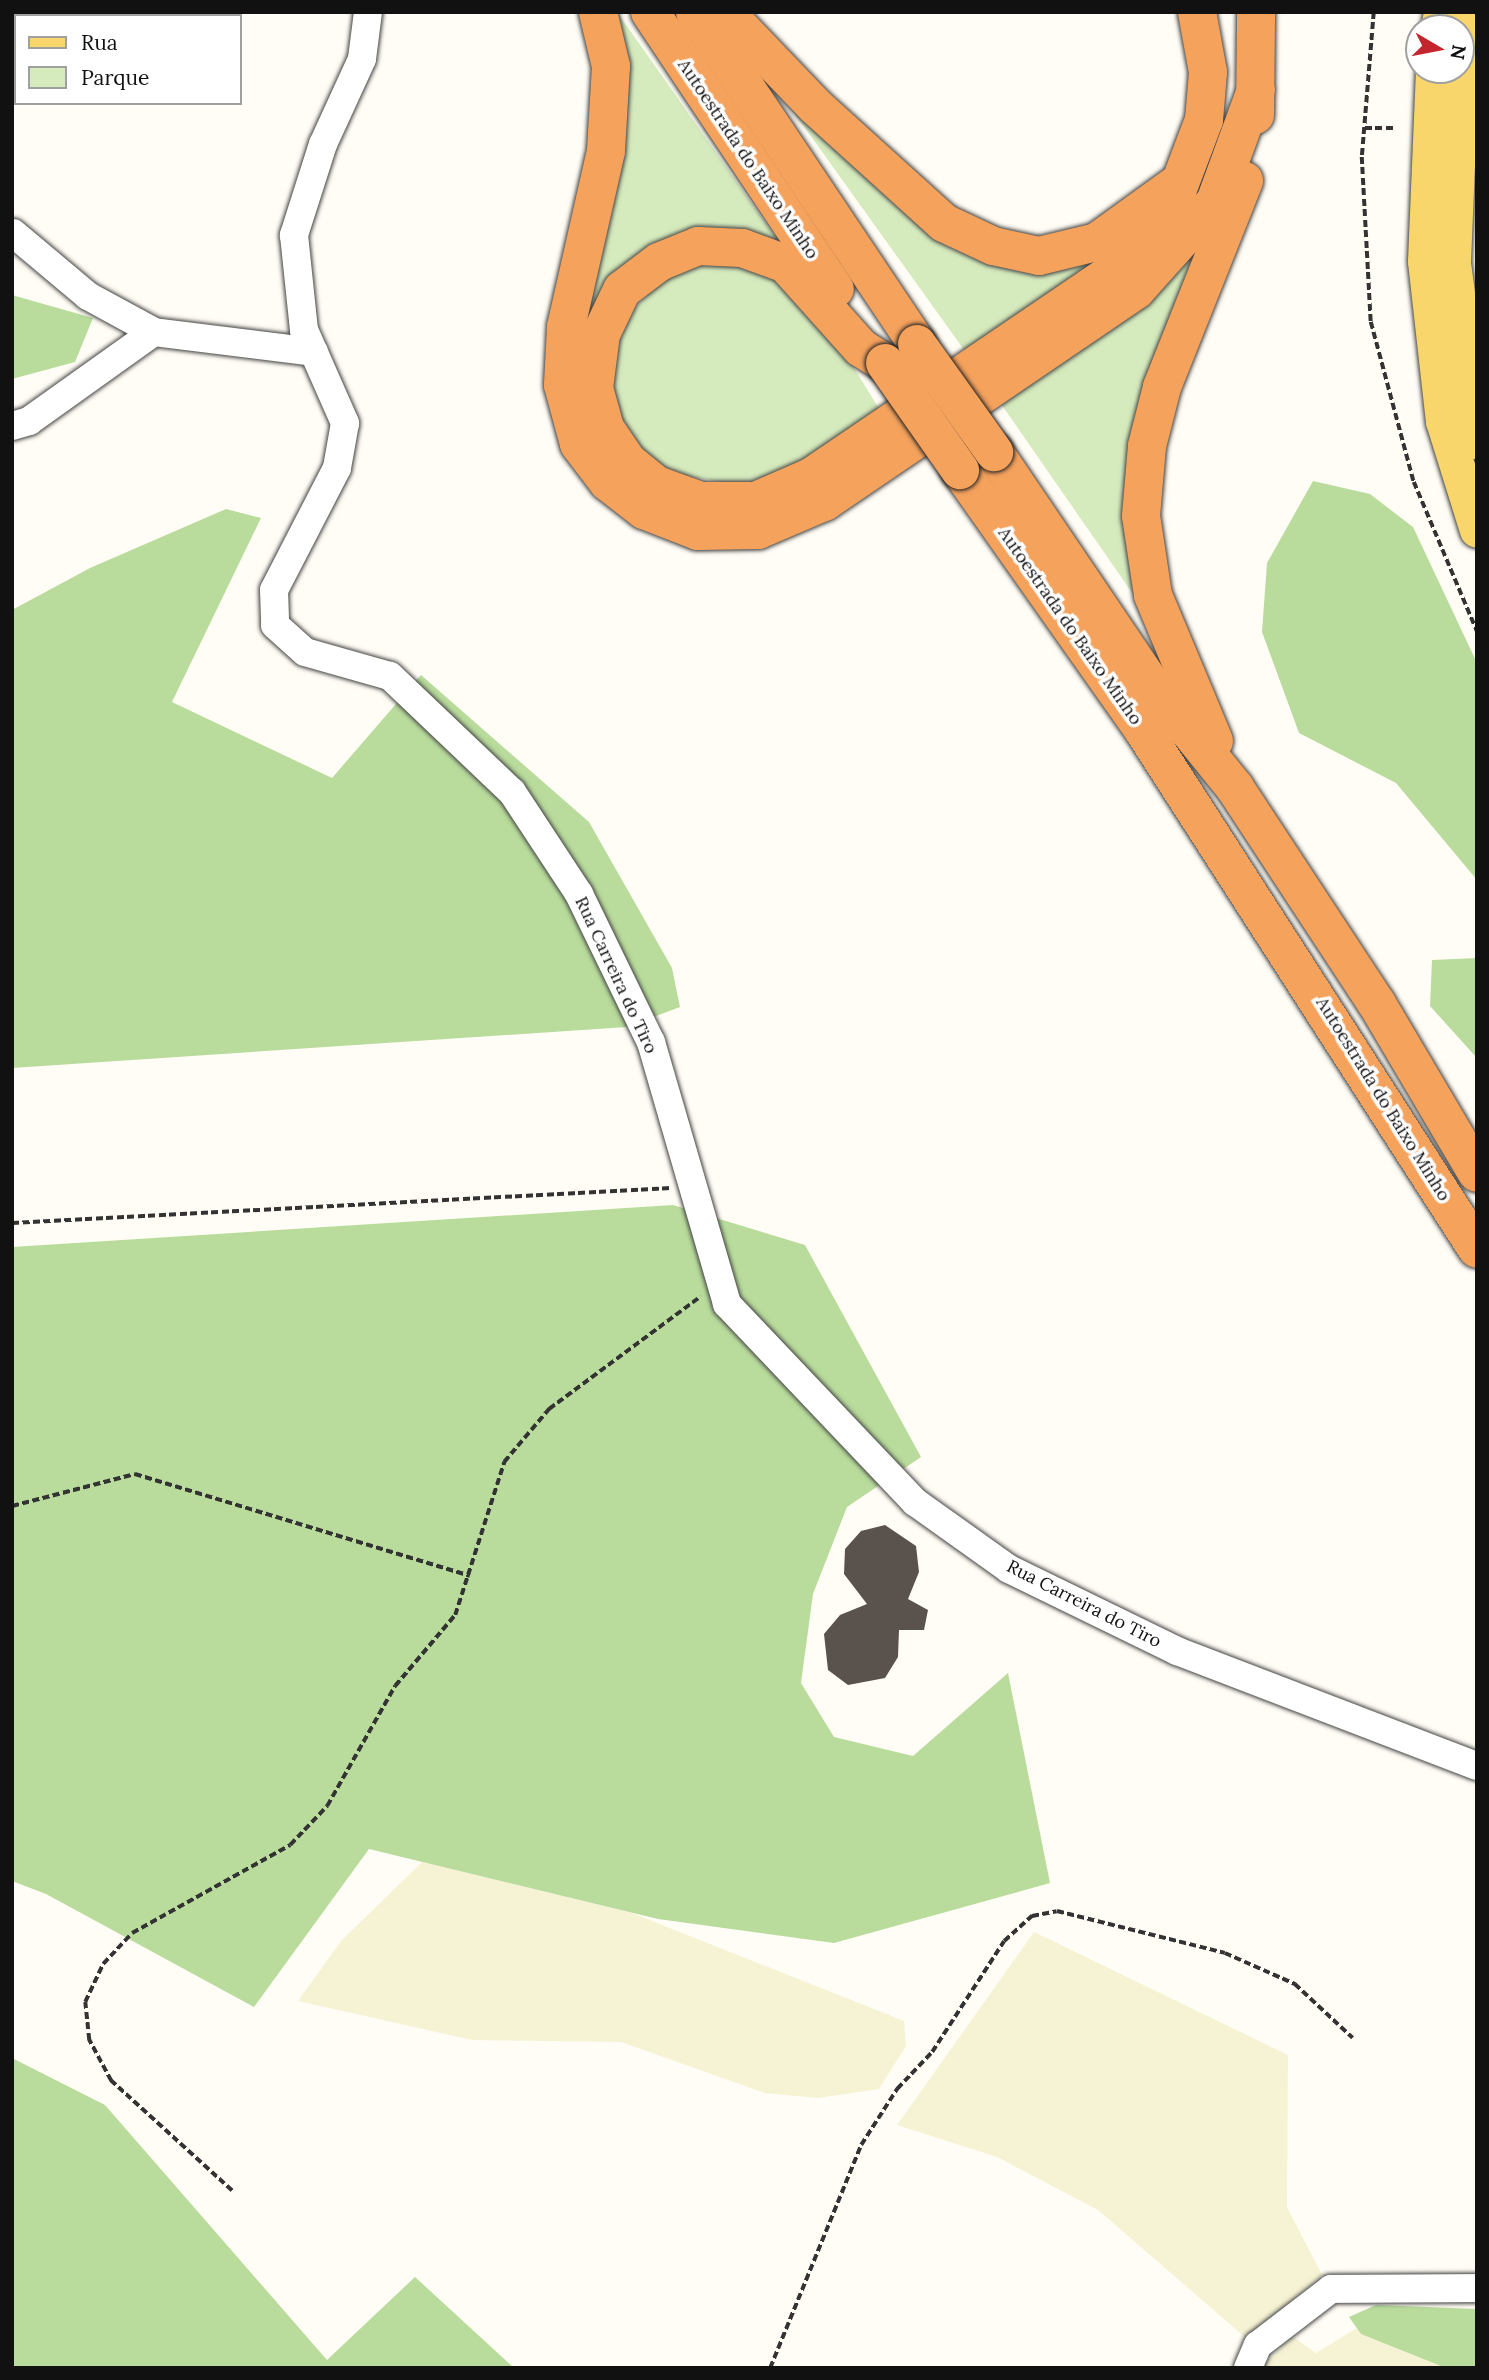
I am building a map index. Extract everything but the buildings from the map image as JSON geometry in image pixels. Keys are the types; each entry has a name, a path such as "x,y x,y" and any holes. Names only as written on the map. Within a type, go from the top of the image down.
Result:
{"highway":[{"path":"598,12 611,66 606,151 566,327 563,385 579,444 608,482 644,510 698,531 758,530 824,502 1136,290 1176,253 1215,202 1256,90"},
{"name":"Autoestrada do Baixo Minho","path":"650,12 886,363 1142,728 1477,1249"},
{"name":"Autoestrada do Baixo Minho","path":"695,12 917,344 994,452 1152,685 1235,788 1377,1004 1477,1173"},
{"path":"725,12 816,106 944,223 993,246 1040,256 1097,242 1180,182"},
{"path":"886,363 861,348 786,264 742,247 698,246 659,262 622,290 601,334 594,388 605,428 626,461 657,485 701,501 756,500 811,477 1120,267 1162,231 1207,96 1197,12"},
{"path":"1235,788 1153,595 1142,516 1147,446 1162,387 1234,214 1253,151 1256,12"}],"main road":[{"path":"1432,84 1425,261 1443,421 1477,530"},
{"path":"1460,84 1453,263 1477,441"}],"street":[{"name":"Rua Carreira do Tiro","path":"368,12 362,59 323,144 293,235 304,330 345,423 337,468 274,590 275,625 305,652 390,676 512,792 579,894 651,1042 727,1304 782,1367 905,1492 1009,1569 1177,1651 1477,1766"},
{"path":"13,233 88,296 154,332 314,352"},
{"path":"12,426 29,421 154,332"},
{"path":"1248,2368 1258,2345 1331,2289 1477,2288"}],"path":[{"path":"1374,12 1365,128 1371,322 1414,482 1477,631"},
{"path":"1365,128 1395,128"},
{"path":"12,1223 604,1188 692,1189"},
{"path":"232,2191 111,2081 89,2040 85,2002 103,1964 132,1933 290,1845 327,1807 396,1686 455,1615 470,1576 504,1462 549,1409 720,1283"},
{"path":"12,1506 135,1474 470,1576"},
{"path":"770,2368 861,2145 897,2089 932,2052 1004,1941 1032,1916 1057,1911 1225,1953 1295,1984 1353,2038"}],"shaded area":[{"path":"422,1862 632,1913 904,2021 906,2046 879,2089 818,2098 765,2093 621,2042 472,2040 298,2001 341,1941"},
{"path":"1034,1932 1288,2055 1287,2207 1322,2275 1247,2339 1098,2210 997,2157 897,2125"},
{"path":"1357,2328 1446,2368 1261,2368 1292,2336 1316,2353"}],"green space":[{"path":"617,12 779,242 731,232 583,327"},
{"path":"767,75 946,246 987,264 1100,259 967,354"},
{"path":"1207,238 1153,372 1142,607 999,401"},
{"path":"720,262 760,270 818,309 881,412 789,468 742,485 672,474 642,452 623,426 612,390 612,351 628,315 659,283 687,268"},
{"path":"12,295 93,318 75,362 12,379"},
{"path":"1313,481 1370,494 1413,527 1477,663 1477,880 1396,783 1299,733 1262,632 1267,563"},
{"path":"226,509 261,518 172,702 332,778 421,675 589,822 672,968 680,1007 627,1027 12,1068 12,610 90,568"},
{"path":"1477,958 1476,1057 1430,1006 1432,960"},
{"path":"673,1205 805,1245 921,1457 847,1507 813,1594 801,1683 834,1737 913,1756 1008,1673 1050,1883 834,1943 658,1919 369,1849 254,2007 46,1894 12,1881 12,1247"},
{"path":"12,2058 105,2105 327,2360 415,2277 514,2368 12,2368"},
{"path":"1376,2305 1477,2309 1477,2368 1446,2368 1361,2334 1349,2317"}]}
